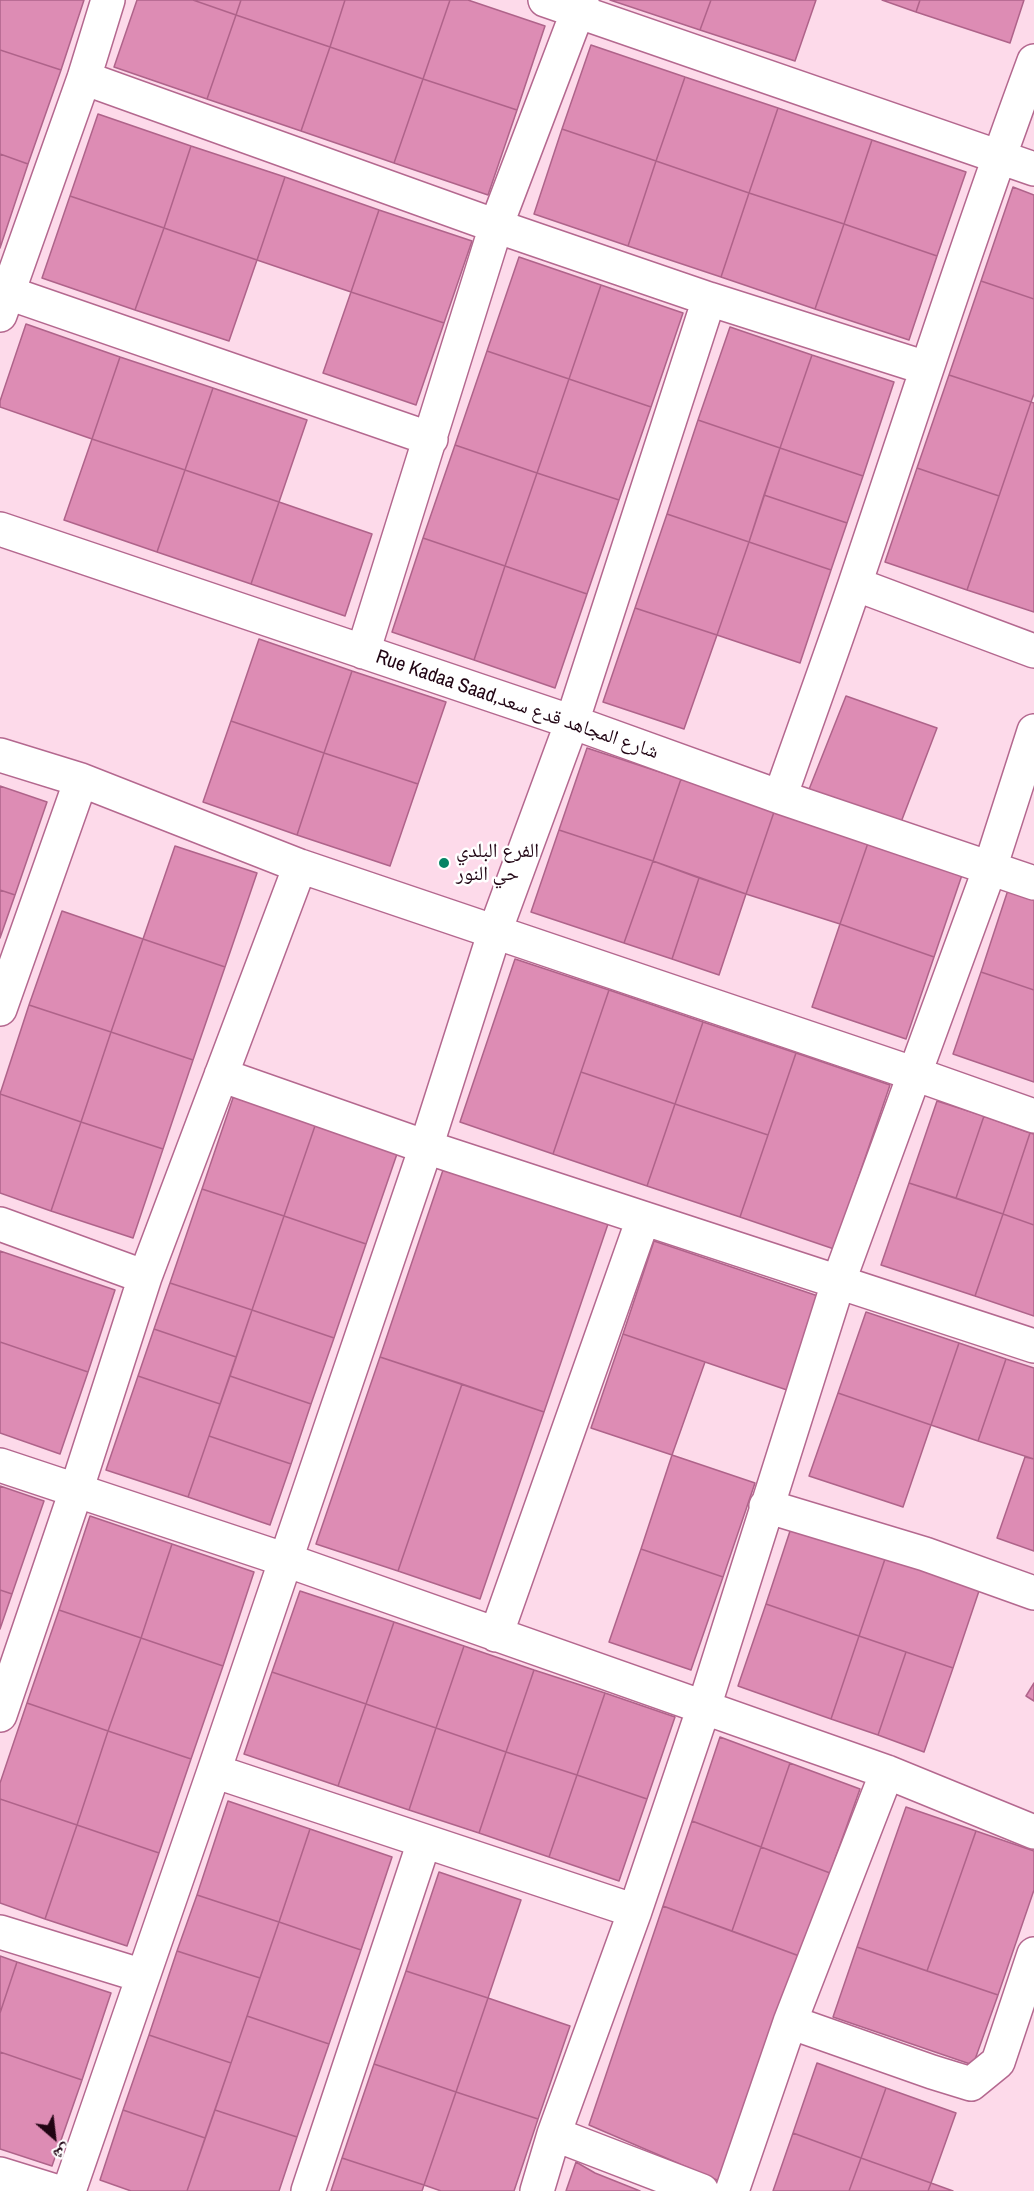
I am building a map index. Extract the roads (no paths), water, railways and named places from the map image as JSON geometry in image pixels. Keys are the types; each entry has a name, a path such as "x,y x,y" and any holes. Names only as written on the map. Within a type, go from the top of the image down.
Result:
{"street":[{"path":"108,0 84,78 2,299 431,439"},
{"path":"545,0 580,6 1034,169"},
{"path":"363,652 496,226 580,6"},
{"path":"780,797 855,584 999,156 1034,61"},
{"path":"84,78 496,226 709,299 926,368"},
{"path":"69,2191 426,1147 495,932 572,722 709,299"},
{"name":"Rue Kadaa Saad,شارع المجاهد قدع سعد","path":"0,529 572,722 780,797 1034,883"},
{"path":"855,584 1034,651"},
{"path":"537,2191 554,2134 635,1911 704,1707 838,1283 990,868 1034,731"},
{"path":"0,755 81,780 300,866 1034,1116"},
{"path":"0,1009 81,780"},
{"path":"0,1715 145,1277 300,866"},
{"path":"221,1075 426,1147 1034,1346"},
{"path":"496,1635 643,1219"},
{"path":"0,1224 145,1277"},
{"path":"0,1465 286,1560 704,1707 887,1772 1034,1832"},
{"path":"766,1506 925,1554 1034,1593"},
{"path":"214,1771 635,1911"},
{"path":"732,2191 790,2022 887,1772"},
{"path":"308,2191 424,1842"},
{"path":"0,1932 143,1976"},
{"path":"790,2022 971,2084 998,2062 1034,1954"},
{"path":"554,2134 702,2191"},
{"path":"0,2174 55,2191"}],"place":[{"name":"الفرع البلدي حي النور","path":"444,863"}]}
